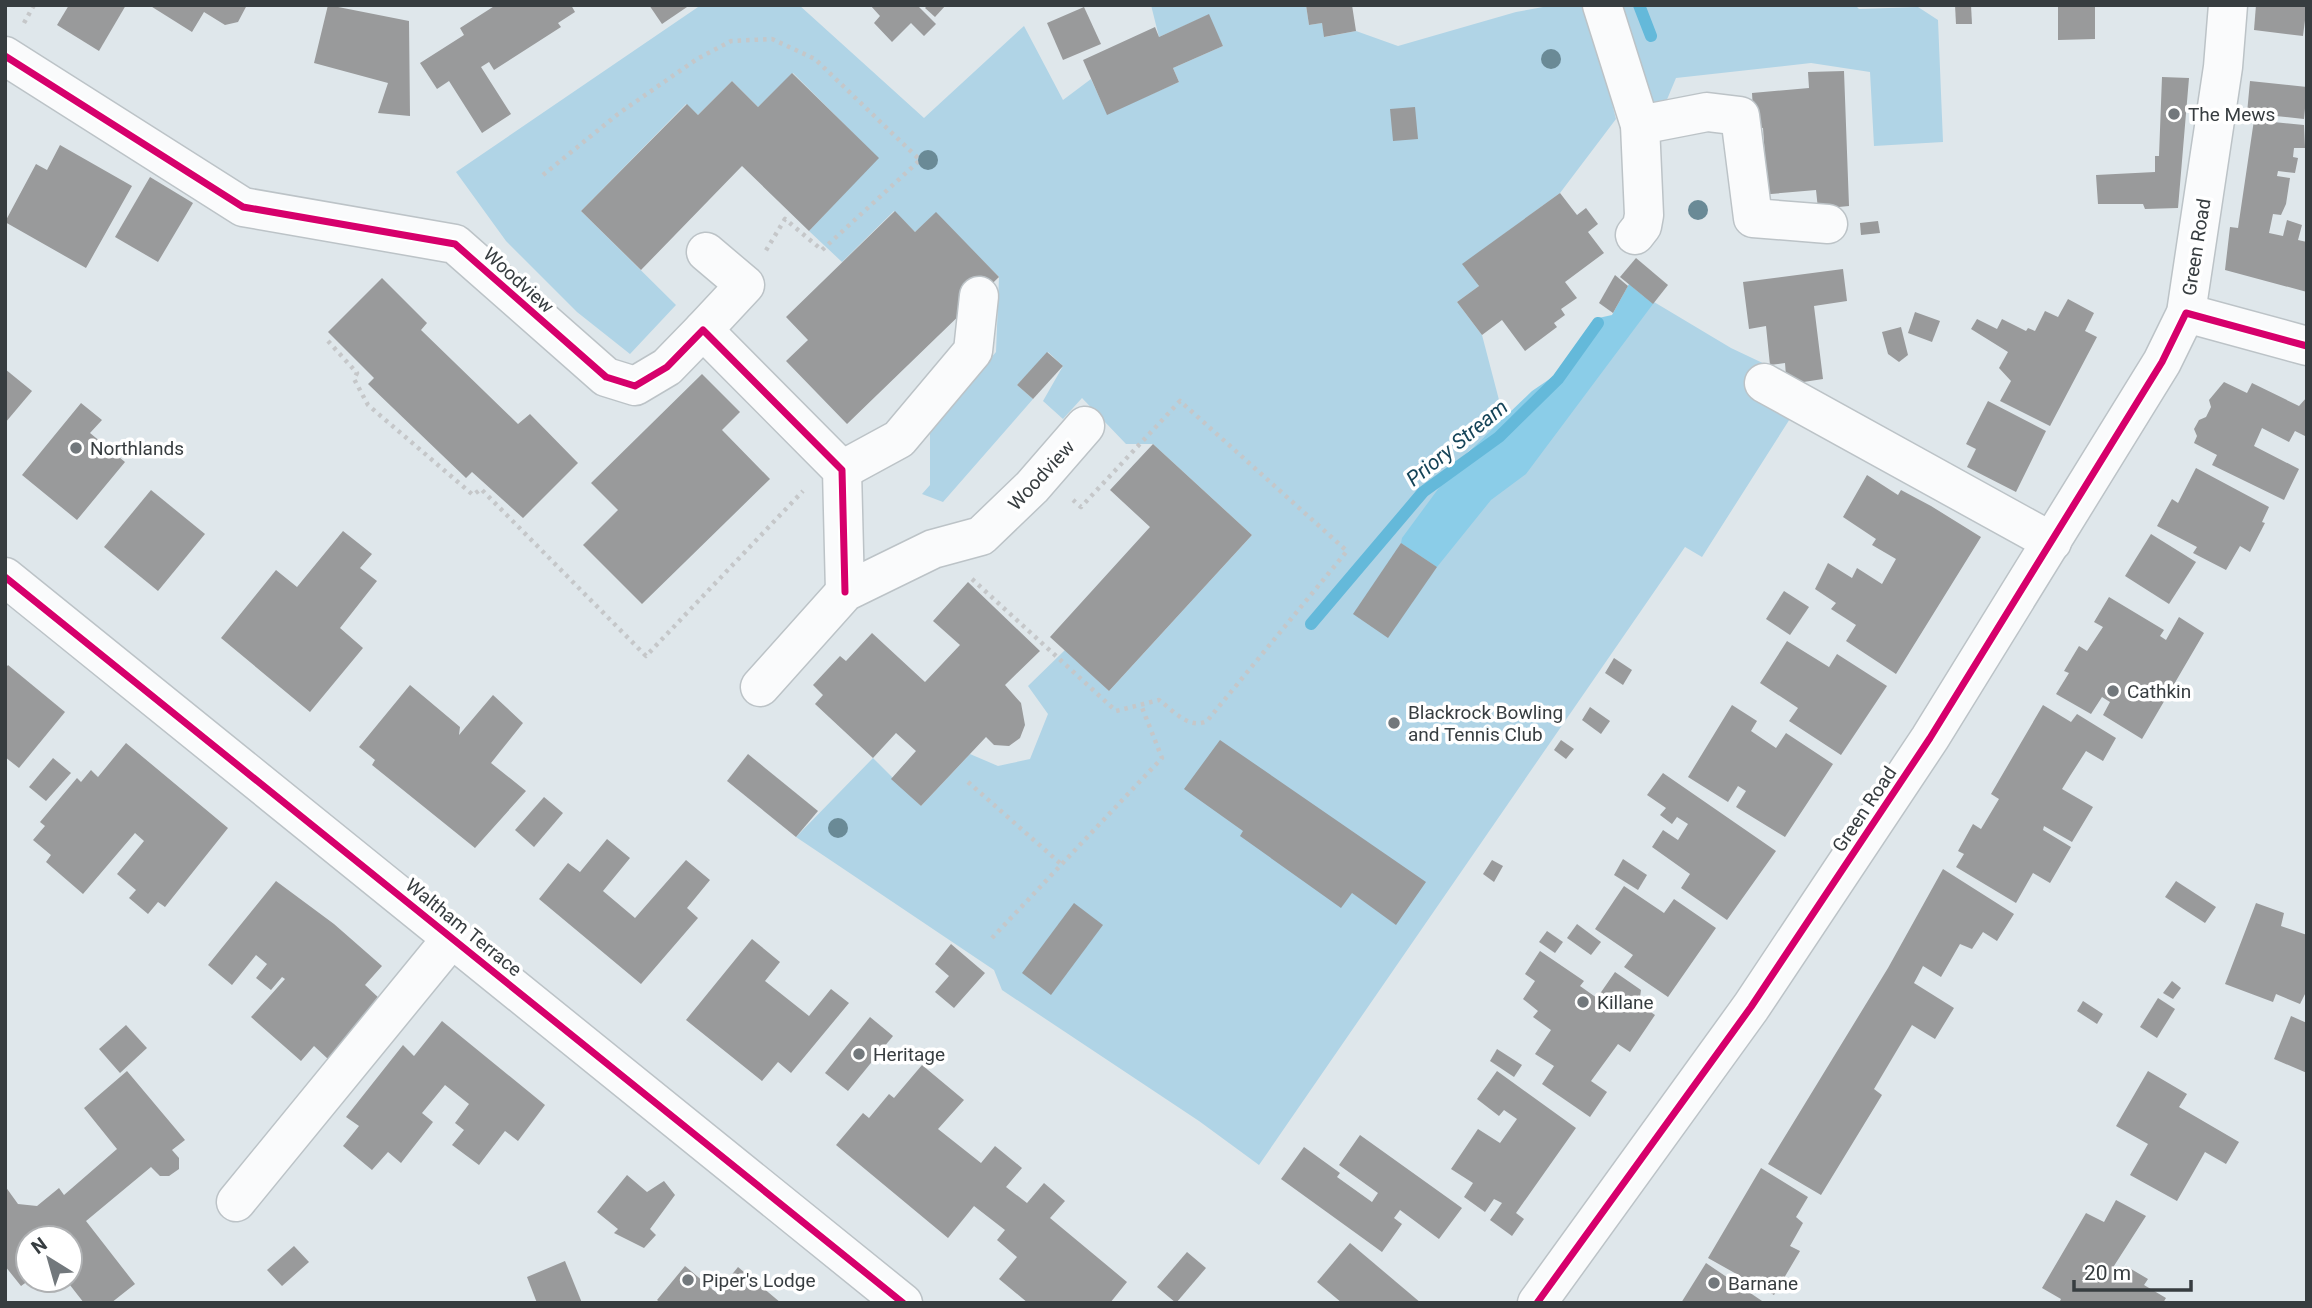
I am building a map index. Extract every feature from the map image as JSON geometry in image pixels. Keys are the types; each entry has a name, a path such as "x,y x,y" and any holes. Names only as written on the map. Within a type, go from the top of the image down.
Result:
{"street":[{"path":"1602,5 1648,123 1642,231"},
{"name":"Green Road","path":"1537,1303 1751,1007 1930,738 2162,362 2186,313 2223,67 2228,5"},
{"name":"Woodview","path":"5,56 243,207 455,244 606,377 635,386 667,367 745,285"},
{"path":"1648,123 1707,112 1740,116 1753,218 1828,224"},
{"path":"706,252 745,285"},
{"path":"837,465 899,439 973,351 979,296"},
{"path":"2186,313 2307,346"},
{"path":"703,330 837,465 845,592"},
{"path":"1764,383 2052,542"},
{"name":"Woodview","path":"760,687 845,592 933,549 981,536 1086,426"},
{"name":"Waltham Terrace","path":"5,577 903,1303"},
{"name":"Waltham Terrace","path":"236,1202 452,938"}],"path":[{"path":"543,175 618,114 697,59 731,41 772,39 815,60 920,160 822,250 785,219 745,285"},
{"path":"328,341 357,373 354,379 368,405 474,495 481,489 646,656 837,465"},
{"path":"950,545 952,561 1116,711 1160,700 1192,724 1207,721 1347,551 1180,401 1081,507 1044,473"},
{"path":"992,938 1162,758 1141,705"},
{"path":"968,782 1061,864"}],"shaded area":[{"path":"701,5 799,5 924,118 1024,26 1063,100 1091,79 1107,114 1179,82 1173,68 1223,46 1208,15 1159,37 1151,5 1306,5 1309,25 1322,23 1325,37 1356,31 1398,46 1516,12 1554,5 1587,5 1616,119 1560,193 1463,264 1479,286 1457,302 1482,335 1504,419 1458,461 1520,471 1644,296 1731,348 1769,366 1793,414 1702,557 1685,547 1259,1165 1199,1121 1002,990 994,970 796,837 873,758 921,806 970,754 998,766 1030,759 1048,714 1028,686 1065,650 1109,691 1252,535 1153,444 1126,444 1082,398 1063,419 1043,401 1063,366 1048,352 1017,385 1033,399 943,502 922,494 930,485 930,428 996,352 999,277 936,213 915,232 894,211 842,262 809,231 878,158 793,73 758,107 732,81 698,115 686,104 581,211 676,305 630,354 577,312 506,241 456,172"},
{"path":"1621,5 1855,5 1859,9 1918,7 1938,20 1943,142 1874,146 1870,72 1811,63 1676,78 1663,109 1652,110"},
{"path":"1629,284 1653,304 1526,474 1491,500 1437,567 1401,543 1458,462 1532,391 1557,374 1594,319 1612,315"}],"building":[{"path":"69,5 126,5 99,51 57,25"},
{"path":"149,5 247,5 238,22 225,25 204,12 192,32"},
{"path":"328,5 409,21 410,116 378,113 388,83 314,63"},
{"path":"496,5 571,5 575,12 558,23 561,27 494,70 489,62 481,67 511,114 482,133 449,81 437,89 420,63 464,35 460,28"},
{"path":"649,5 690,5 662,24"},
{"path":"870,5 917,5 936,24 924,36 911,23 892,42 874,23 880,16"},
{"path":"928,5 946,5 935,17 925,8"},
{"path":"1306,5 1352,5 1356,31 1324,37 1322,23 1309,25"},
{"path":"1955,5 1971,5 1972,24 1956,24"},
{"path":"2058,5 2095,5 2095,39 2058,40"},
{"path":"2256,5 2307,5 2303,36 2254,30"},
{"path":"1084,7 1101,44 1063,60 1047,23"},
{"path":"1209,14 1223,46 1173,68 1179,82 1107,115 1083,60 1155,27 1159,37"},
{"path":"1844,71 1849,206 1818,209 1816,190 1759,195 1765,158 1763,128 1754,127 1752,93 1809,88 1808,72"},
{"path":"792,73 879,158 809,231 742,166 641,270 581,211 687,104 698,115 732,81 758,107"},
{"path":"2162,77 2189,78 2178,208 2145,209 2143,204 2098,204 2096,175 2155,172 2155,156 2159,156"},
{"path":"2250,81 2307,87 2304,119 2247,113"},
{"path":"1415,107 1418,139 1393,141 1390,109"},
{"path":"2254,120 2304,125 2305,148 2294,148 2293,157 2298,158 2295,173 2278,171 2277,176 2290,178 2286,204 2281,215 2273,214 2269,233 2283,236 2287,220 2302,225 2298,240 2307,242 2307,292 2225,270 2230,227 2238,228"},
{"path":"60,145 132,186 86,268 5,222 36,164 47,170"},
{"path":"150,177 193,203 158,262 115,237"},
{"path":"1560,193 1577,215 1586,208 1598,224 1588,232 1604,253 1565,282 1577,298 1561,309 1565,315 1554,323 1557,327 1525,351 1502,320 1482,335 1457,302 1479,286 1462,264"},
{"path":"895,211 915,232 936,212 999,277 847,424 786,361 808,340 786,317"},
{"path":"1878,221 1880,233 1861,235 1860,223"},
{"path":"1636,258 1668,285 1653,304 1620,277"},
{"path":"1843,269 1847,301 1814,306 1823,379 1797,383 1786,376 1785,363 1770,365 1766,326 1749,329 1743,282"},
{"path":"1615,275 1628,286 1613,313 1599,303"},
{"path":"382,278 427,323 421,330 518,424 530,414 578,463 523,518 472,472 466,478 368,384 374,378 328,332"},
{"path":"2068,299 2094,313 2085,331 2097,337 2050,426 2000,401 2011,381 1999,368 2008,352 1971,329 1977,319 1997,329 2002,319 2026,331 2028,328 2035,331 2045,311 2058,317"},
{"path":"1915,312 1940,321 1932,342 1908,333"},
{"path":"1901,327 1908,355 1899,362 1888,354 1882,332"},
{"path":"1047,352 1063,366 1033,399 1017,385"},
{"path":"5,369 32,391 5,423"},
{"path":"702,374 740,412 722,430 770,479 642,604 583,545 618,510 591,483"},
{"path":"2224,382 2247,393 2252,383 2299,406 2307,397 2307,437 2295,431 2289,442 2262,428 2254,446 2299,469 2284,500 2212,465 2217,455 2194,443 2197,436 2194,429 2199,420 2206,417 2211,407 2209,400"},
{"path":"1988,401 2046,431 2016,492 1967,467 1976,449 1966,444"},
{"name":"Northlands","path":"81,403 102,420 90,433 125,462 77,520 22,475"},
{"path":"1153,444 1252,535 1109,691 1050,637 1150,527 1110,490"},
{"path":"2196,468 2269,507 2262,522 2265,523 2250,552 2240,546 2226,570 2193,553 2197,547 2157,526 2172,499 2178,503"},
{"path":"1867,475 1898,495 1901,490 1931,506 1981,537 1896,674 1846,641 1856,625 1831,609 1836,603 1815,589 1828,563 1852,578 1857,568 1882,584 1896,559 1872,545 1876,539 1843,517"},
{"path":"151,490 205,534 158,591 104,547"},
{"path":"343,531 372,554 360,568 377,581 340,628 363,648 310,712 221,638 276,570 297,587"},
{"path":"2151,534 2196,562 2169,604 2125,576"},
{"path":"1401,543 1437,567 1388,638 1353,614"},
{"path":"968,582 1040,651 1005,685 1021,703 1025,725 1020,738 1009,746 994,745 986,737 921,806 891,779 916,751 896,733 873,758 815,704 823,695 813,685 840,656 846,661 872,633 925,682 960,645 933,621"},
{"path":"1784,591 1809,607 1790,635 1766,619"},
{"path":"2109,597 2164,630 2160,636 2166,640 2179,617 2204,633 2142,739 2103,715 2110,702 2102,697 2091,714 2056,694 2069,673 2064,671 2079,646 2087,651 2103,627 2094,622"},
{"path":"1787,641 1829,667 1837,654 1887,686 1841,755 1789,721 1798,708 1760,683"},
{"path":"1614,658 1632,670 1623,685 1605,673"},
{"path":"8,665 65,712 19,768 5,757 5,669"},
{"path":"410,685 460,727 459,735 493,695 523,723 491,763 526,791 475,848 372,765 375,760 359,747"},
{"path":"1732,705 1757,721 1751,731 1776,748 1786,733 1833,764 1785,837 1736,807 1746,791 1738,786 1728,802 1688,777"},
{"path":"2043,705 2071,722 2077,714 2116,738 2103,761 2086,751 2062,789 2093,807 2072,842 2044,826 2043,830 2071,847 2050,883 2033,873 2016,903 1956,867 1964,854 1958,851 1973,824 1981,829 1999,799 1991,794"},
{"path":"1590,707 1610,721 1601,734 1582,720"},
{"path":"1220,740 1426,882 1396,925 1352,893 1341,908 1240,836 1243,831 1184,789"},
{"path":"1561,740 1574,749 1566,759 1554,750"},
{"path":"126,743 228,828 165,907 158,902 148,914 129,898 136,890 117,874 144,841 135,833 83,894 46,862 51,855 33,840 45,826 40,822 77,778 81,782 91,770 98,777"},
{"path":"748,754 818,811 796,837 727,781"},
{"path":"53,758 71,773 46,801 29,787"},
{"path":"1663,773 1776,851 1727,920 1681,888 1690,874 1652,847 1663,830 1678,840 1688,824 1677,817 1672,824 1660,815 1666,808 1647,795"},
{"path":"544,797 563,813 534,847 515,830"},
{"path":"607,839 630,858 603,891 635,918 686,860 710,880 687,908 698,918 641,984 539,899 568,863 580,872"},
{"path":"1623,859 1647,875 1638,890 1614,875"},
{"path":"1492,860 1503,866 1494,882 1483,874"},
{"path":"1943,869 2014,914 1997,941 1983,932 1972,949 1960,944 1941,977 1923,966 1914,983 1954,1008 1935,1039 1912,1025 1874,1089 1882,1095 1821,1195 1768,1164 1888,968"},
{"path":"276,881 334,924 382,966 365,985 380,999 328,1059 314,1046 301,1061 251,1017 285,979 282,977 271,990 256,978 267,964 256,955 232,985 208,965"},
{"path":"2176,881 2216,907 2205,923 2165,897"},
{"path":"1624,886 1664,913 1674,899 1716,928 1668,997 1624,967 1633,955 1595,929"},
{"path":"1074,903 1103,925 1051,995 1022,973"},
{"path":"2256,903 2284,913 2281,926 2307,935 2307,990 2300,1004 2276,994 2273,1002 2225,984"},
{"path":"1577,924 1601,942 1591,955 1567,938"},
{"path":"1547,931 1563,942 1555,953 1539,942"},
{"path":"752,939 780,962 765,981 809,1016 831,989 849,1003 791,1073 778,1062 762,1081 686,1020"},
{"path":"951,944 985,973 954,1008 935,992 949,976 935,964"},
{"name":"Killane","path":"1540,951 1584,981 1580,986 1597,998 1615,972 1641,990 1639,1004 1655,1015 1630,1052 1618,1044 1591,1081 1607,1092 1590,1117 1542,1084 1554,1066 1535,1054 1551,1030 1533,1017 1538,1011 1523,999 1535,981 1525,974"},
{"path":"2172,981 2181,988 2173,999 2163,993"},
{"path":"2158,998 2175,1009 2157,1038 2140,1027"},
{"path":"2083,1001 2103,1014 2097,1024 2077,1011"},
{"path":"2291,1016 2307,1023 2307,1073 2274,1059"},
{"name":"Heritage","path":"870,1017 893,1036 848,1091 825,1073"},
{"path":"442,1021 545,1105 518,1141 505,1131 479,1165 452,1145 464,1130 455,1123 469,1104 445,1085 422,1113 433,1122 401,1163 388,1152 372,1170 343,1146 359,1126 346,1117 403,1045 414,1056"},
{"path":"126,1025 147,1048 120,1073 99,1049"},
{"path":"1497,1049 1522,1065 1514,1077 1490,1061"},
{"path":"922,1065 964,1100 938,1129 981,1163 995,1146 1022,1168 1006,1187 1027,1203 1044,1183 1065,1201 1050,1218 1127,1282 1110,1303 1028,1303 999,1279 1017,1257 997,1240 1005,1230 974,1206 948,1238 836,1145 863,1113 869,1118 889,1094 894,1098"},
{"path":"127,1071 185,1140 172,1150 179,1158 179,1169 169,1176 160,1176 151,1167 86,1221 135,1284 111,1303 84,1303 77,1294 84,1294 84,1224 14,1224 14,1277 5,1266 5,1186 18,1204 37,1206 59,1188 64,1195 117,1149 84,1108"},
{"path":"1497,1071 1576,1128 1516,1213 1524,1219 1512,1236 1490,1220 1502,1203 1494,1199 1485,1212 1464,1197 1473,1183 1451,1169 1478,1129 1500,1143 1517,1119 1504,1110 1499,1116 1477,1099"},
{"path":"2148,1071 2187,1094 2179,1107 2239,1142 2226,1164 2205,1152 2177,1201 2130,1175 2148,1144 2116,1126"},
{"path":"1360,1135 1462,1208 1439,1239 1400,1210 1394,1218 1402,1224 1382,1252 1281,1179 1304,1147 1340,1173 1337,1177 1372,1202 1378,1193 1339,1165"},
{"path":"1761,1168 1808,1197 1796,1217 1803,1223 1790,1246 1800,1251 1774,1295 1708,1258"},
{"path":"627,1175 647,1192 664,1181 675,1195 650,1229 656,1235 644,1248 614,1233 618,1229 597,1212"},
{"path":"2116,1200 2146,1216 2112,1269 2121,1275 2126,1266 2148,1279 2144,1285 2166,1298 2163,1303 2059,1303 2061,1299 2042,1288 2086,1213 2104,1222"},
{"path":"1350,1243 1421,1303 1342,1303 1317,1282"},
{"path":"294,1246 309,1262 282,1286 267,1270"},
{"path":"1187,1252 1206,1268 1176,1303 1157,1287"},
{"path":"565,1261 582,1303 537,1303 527,1277"},
{"name":"Barnane","path":"1706,1263 1765,1303 1681,1303"},
{"name":"Piper's Lodge","path":"685,1266 717,1293 738,1267 781,1303 661,1303 657,1300"}],"waterway":[{"name":"Priory Stream","path":"1639,5 1651,36"},
{"name":"Priory Stream","path":"1311,624 1423,492 1499,437 1558,379 1598,323"}],"cycle path":[{"path":"5,56 243,207 455,244 606,377 635,386 667,367 703,330 842,470 845,592"},
{"path":"1537,1303 1751,1007 1930,738 2162,362 2186,313 2307,346"},
{"path":"5,577 903,1303"}],"place":[{"name":"The Mews","path":"2174,114"},
{"name":"Northlands","path":"76,448"},
{"name":"Cathkin","path":"2113,691"},
{"name":"Blackrock Bowling and Tennis Club","path":"1394,723"},
{"name":"Killane","path":"1583,1002"},
{"name":"Heritage","path":"859,1054"},
{"name":"Piper's Lodge","path":"688,1280"},
{"name":"Barnane","path":"1714,1283"}]}
